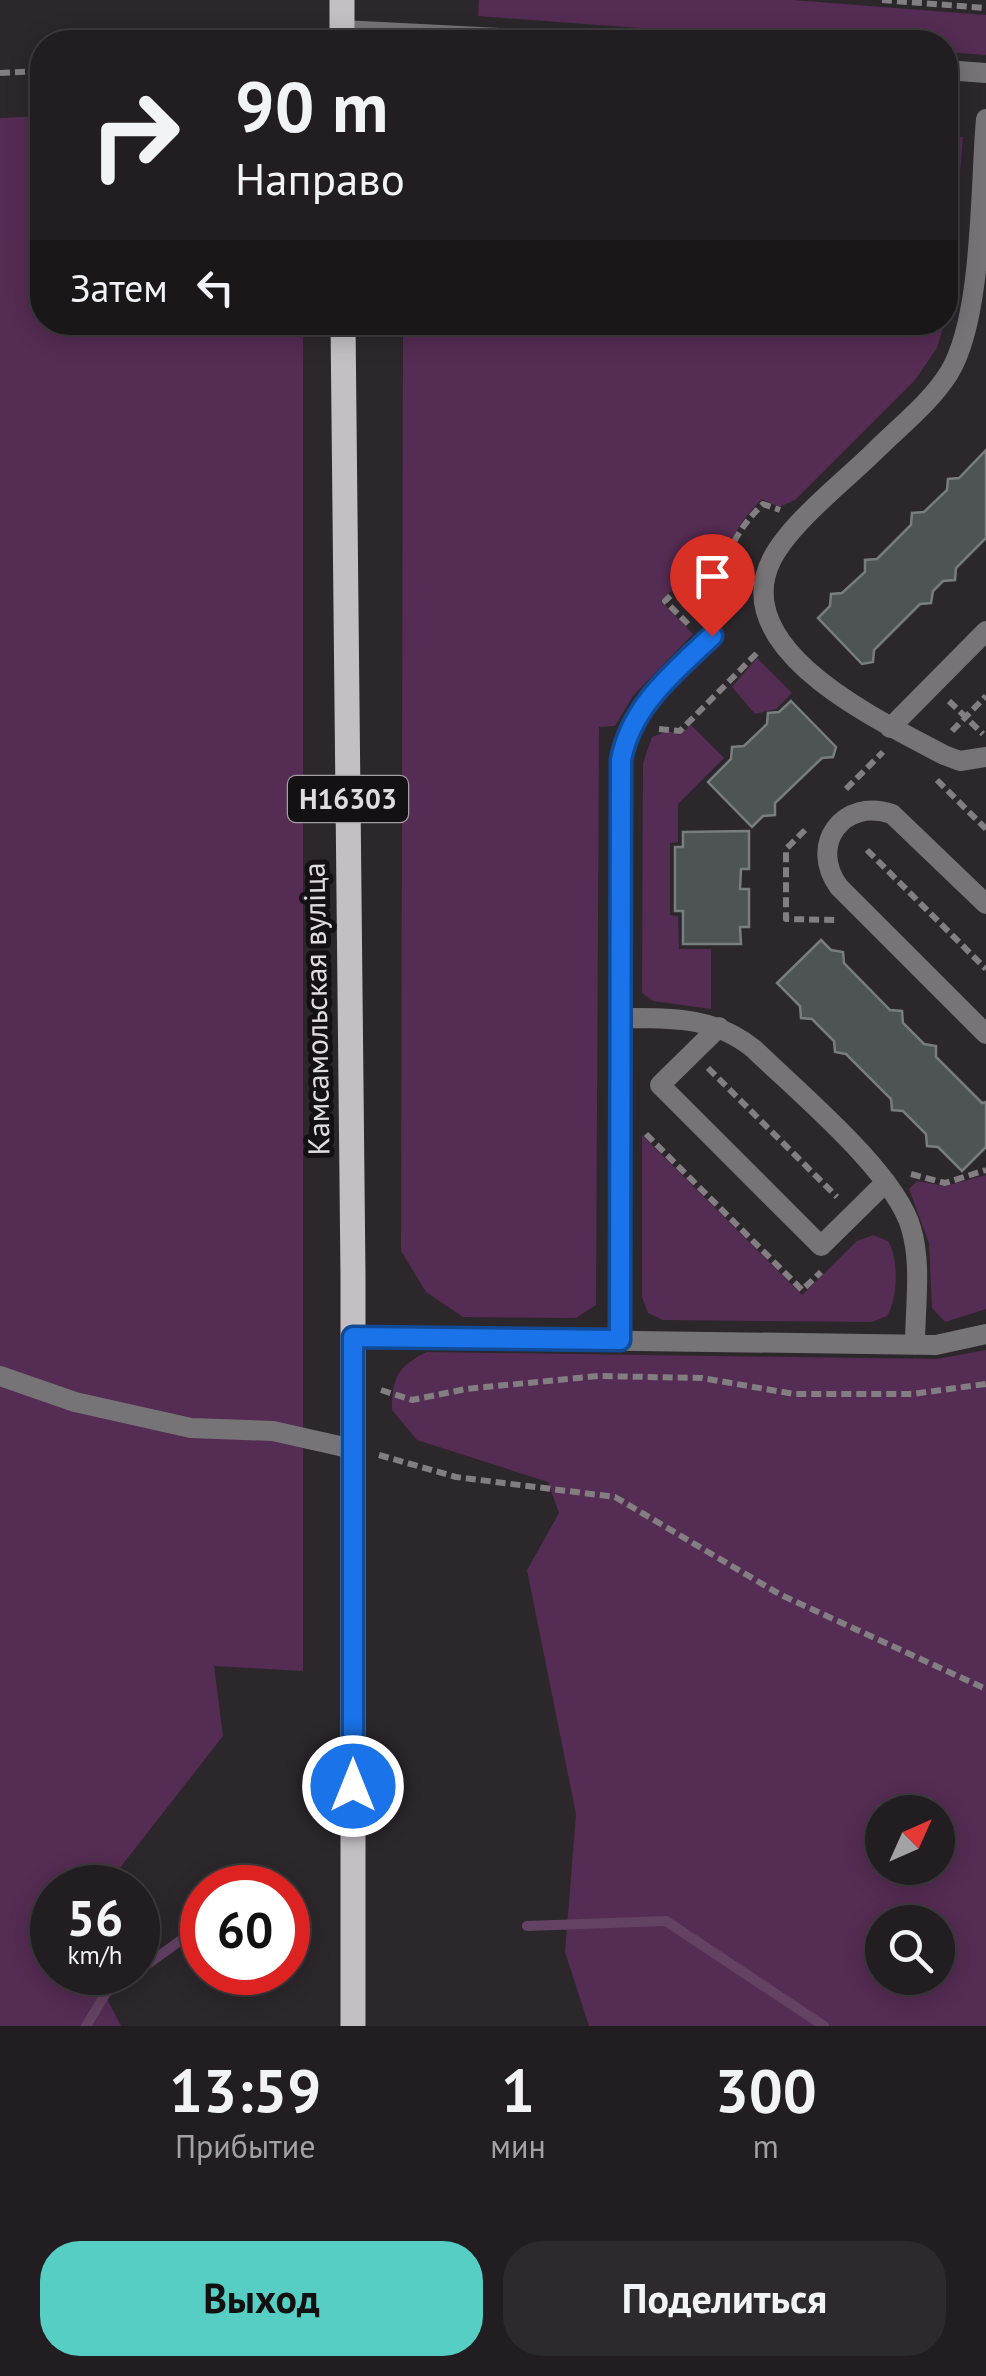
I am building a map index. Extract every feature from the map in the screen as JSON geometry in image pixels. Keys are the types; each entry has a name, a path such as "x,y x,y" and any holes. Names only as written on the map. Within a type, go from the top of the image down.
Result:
{"main road":[{"path":"342,0 342,30"},
{"name":"Камсамольская вуліца","path":"343,335 353,1337"},
{"name":"Н16303","path":"353,1337 353,2026"}],"street":[{"path":"958,71 986,73"},
{"path":"986,119 969,313 957,357 931,395 784,542 766,574 766,612 784,644 846,704 960,760 986,757"},
{"path":"890,728 986,631"},
{"path":"620,1340 623,750 644,704 713,634"},
{"path":"986,904 892,814 878,809 851,813 830,834 826,862 839,887 986,1034"},
{"path":"620,1018 680,1018 719,1027 754,1049 886,1182 907,1216 915,1245 915,1344"},
{"path":"719,1027 660,1085 821,1246 886,1182"},
{"path":"353,1337 915,1344 959,1342 986,1334"},
{"path":"0,1376 76,1402 191,1428 273,1431 354,1449"}],"path":[{"path":"882,0 986,8"},
{"path":"0,73 30,72"},
{"path":"724,614 724,563 736,535 762,504 779,510 792,507"},
{"path":"682,585 713,634 666,602 682,585"},
{"path":"650,735 662,728 680,731 760,650"},
{"path":"786,848 786,919 835,919"},
{"path":"868,850 986,969"},
{"path":"693,1052 854,1214"},
{"path":"638,1145 638,1126 802,1290 829,1264"},
{"path":"353,1368 374,1388 412,1400 466,1389 598,1376 702,1378 794,1394 912,1394 986,1384"},
{"path":"354,1449 456,1477 615,1497 781,1596 986,1689"}],"shaded area":[{"path":"479,0 793,0 986,15 986,55 958,53 958,30 666,30 478,16"},
{"path":"30,117 30,335 303,335 303,1671 214,1666 223,1736 122,1865 30,1865 30,1995 105,1995 121,2026 0,2026 0,118"},
{"path":"958,137 963,137 958,195"},
{"path":"403,335 941,335 937,348 915,380 795,500 779,507 762,499 750,512 726,553 719,584 720,617 682,580 661,601 693,634 633,696 615,726 599,727 596,1305 576,1318 463,1317 426,1292 401,1251"},
{"path":"757,658 792,693 776,709 755,714 732,687"},
{"path":"691,725 724,758 678,804 678,842 670,843 670,915 678,916 679,949 711,949 711,1009 653,1001 642,993 643,763 652,737 668,731 680,735"},
{"path":"642,1135 802,1295 857,1241 873,1235 888,1241 896,1278 887,1316 872,1322 663,1320 648,1313 642,1297"},
{"path":"986,1175 986,1309 945,1322 932,1308 929,1243 909,1189 917,1181 945,1186"},
{"path":"986,1350 986,2026 589,2026 565,1952 576,1814 527,1570 559,1513 548,1482 417,1440 392,1410 398,1375 427,1352 937,1359"}],"building":[{"path":"986,450 986,538 956,568 955,580 943,581 933,591 931,603 920,604 874,650 873,662 862,664 818,618 830,606 831,594 842,593 865,572 865,560 877,559 911,525 912,513 924,512 947,490 948,479 959,478"},
{"path":"791,701 836,747 833,757 822,758 775,803 775,815 763,816 752,827 708,782 731,759 732,747 744,746 767,724 768,713 779,712"},
{"path":"749,831 749,869 741,869 740,889 749,889 749,927 740,927 741,944 683,944 683,911 675,911 675,847 683,847 683,832"},
{"path":"821,940 831,950 843,952 844,963 890,1010 902,1011 903,1023 924,1044 936,1046 936,1057 982,1103 986,1102 986,1147 962,1171 938,1147 927,1146 926,1134 903,1111 892,1110 891,1099 846,1054 835,1052 834,1041 812,1019 801,1018 800,1006 777,983"}],"waterway":[{"path":"527,1926 666,1921 824,2026"},
{"path":"160,1955 180,1941"},
{"path":"86,2026 105,1995"}],"route":[{"path":"353,1786 353,1337 620,1340 621,760 629,731 644,704 712,636"}]}
